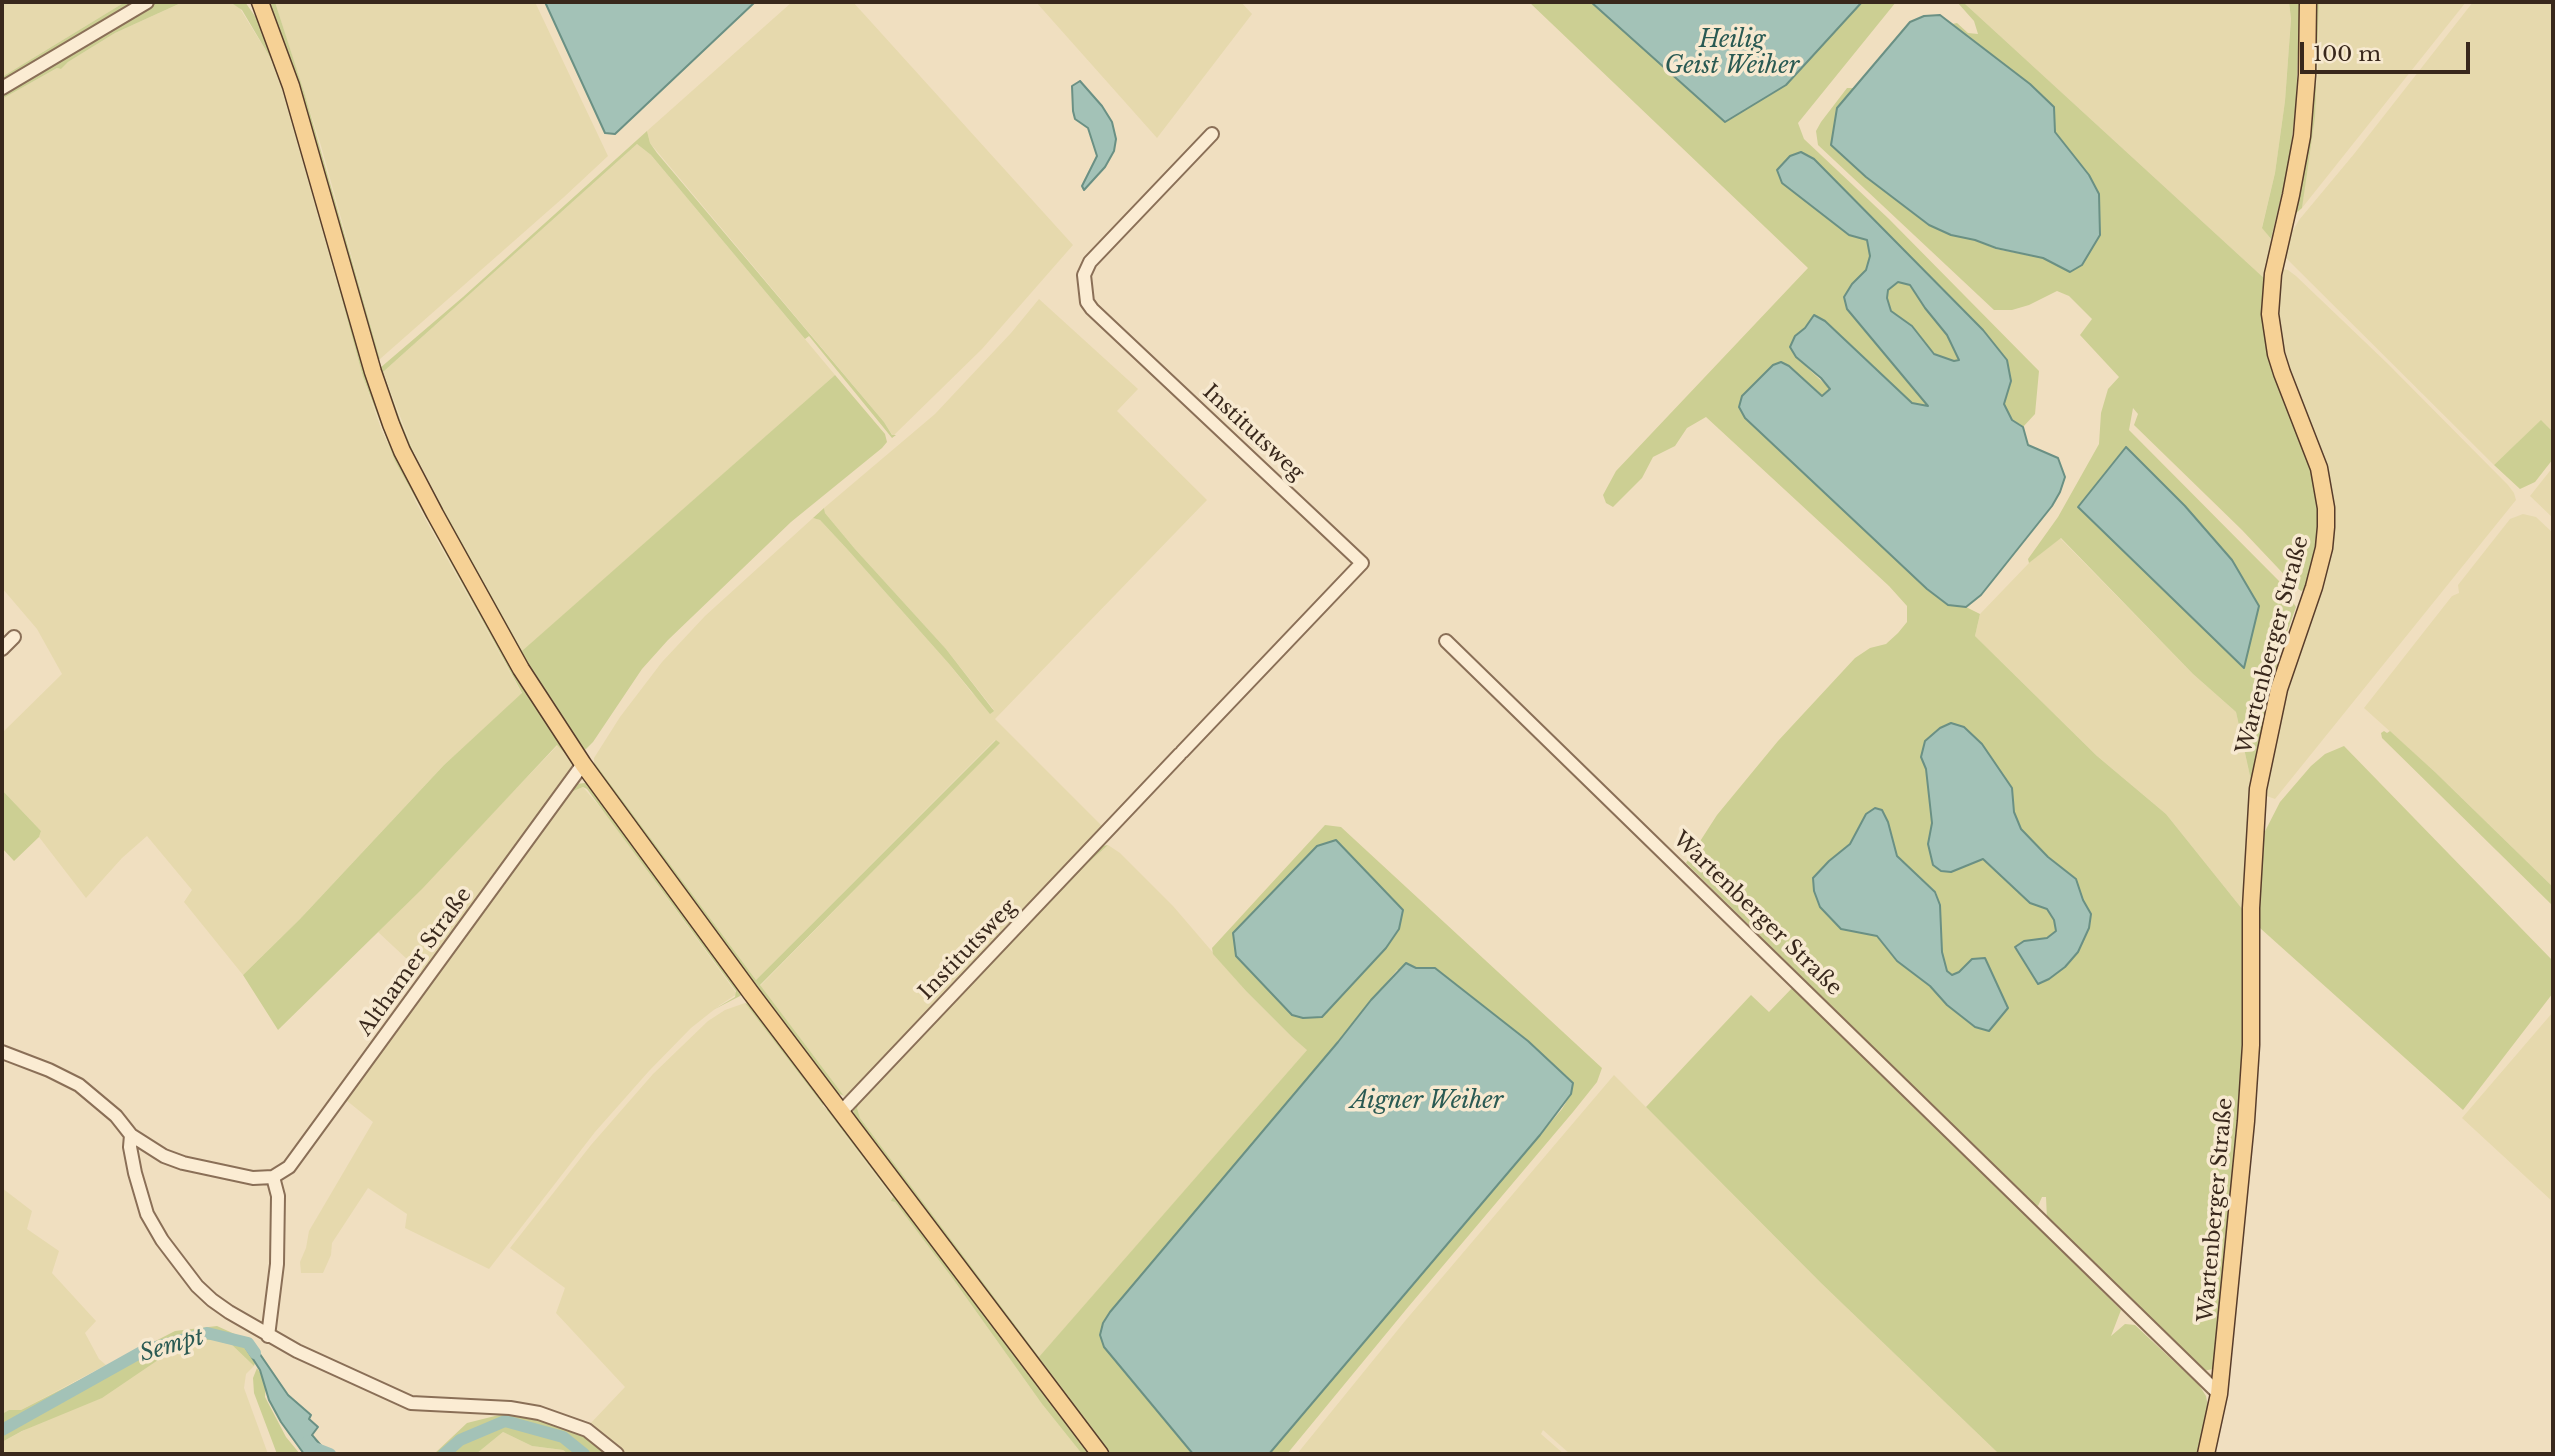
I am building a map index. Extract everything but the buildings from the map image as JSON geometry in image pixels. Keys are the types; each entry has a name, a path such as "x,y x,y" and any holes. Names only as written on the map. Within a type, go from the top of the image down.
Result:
{"main road":[{"path":"252,2 263,9 291,86 373,372 402,451 521,669 583,764 841,1112 1100,1454"},
{"name":"Wartenberger Straße","path":"2206,1454 2219,1394 2249,1080 2251,908 2258,789 2279,690 2317,578 2326,527 2326,508 2319,468 2282,373 2270,314 2273,274 2303,126 2308,2"}],"street":[{"path":"2,88 147,2"},
{"name":"Institutsweg","path":"841,1112 1362,563 1087,302 1084,275 1090,262 1212,134"},
{"path":"2,649 14,637"},
{"name":"Wartenberger Straße","path":"1446,641 2219,1394"},
{"name":"Althamer Straße","path":"273,1177 289,1167 583,764"},
{"path":"2,1052 50,1070 79,1085 116,1116 131,1135 164,1156 183,1163 253,1178 273,1177 278,1196 277,1264 268,1336"},
{"path":"131,1135 132,1160 142,1202 162,1240 212,1300 268,1336 411,1403 510,1408 539,1413 587,1430 617,1454"}],"shaded area":[{"path":"2,2 125,2 2,77"},
{"path":"183,2 230,2 239,7 271,59 289,105 363,377 382,431 416,502 522,694 444,765 300,919 243,975 184,902 192,890 147,836 122,858 86,898 39,837 41,831 2,790 2,733 62,674 37,629 2,588 2,99 57,68 61,69 115,33"},
{"path":"275,2 535,2 608,156 380,359 321,146"},
{"path":"792,2 853,2 1073,245 982,349 893,436 650,143 647,131"},
{"path":"1036,2 1241,2 1252,14 1157,138"},
{"path":"1963,2 2289,2 2291,19 2285,101 2275,173 2262,227 2272,241 2265,279"},
{"path":"2319,2 2466,2 2302,208 2318,72"},
{"path":"2473,2 2553,2 2553,432 2541,421 2494,465 2285,257 2292,232 2299,220"},
{"path":"637,144 651,155 835,375 522,652 418,463 383,372"},
{"path":"2280,269 2288,270 2296,276 2387,363 2508,485 2516,500 2275,799 2264,795 2271,750 2290,675 2319,593 2286,367 2279,338 2276,313"},
{"path":"1039,299 1138,389 1117,411 1207,500 995,719 1103,827 847,1097 760,986 999,743 995,740 756,980 594,762 594,758 620,717 662,662 705,616 813,518 820,520 847,549 972,693 994,710 946,649 855,549 825,513 824,508 935,414"},
{"path":"2553,467 2553,518 2530,496"},
{"path":"2523,514 2536,517 2553,533 2553,887 2435,772 2364,708 2452,596 2459,593 2458,585 2510,519"},
{"path":"2060,538 2193,674 2236,712 2252,785 2243,910 2166,814 2097,756 1975,636 1980,614 2029,563"},
{"path":"558,745 573,762 573,769 519,840 424,975 378,932"},
{"path":"583,787 605,813 737,994 691,1028 649,1071 595,1132 489,1269 405,1228 407,1214 368,1188 332,1243 331,1255 323,1273 301,1273 300,1262 309,1231 373,1122 346,1100 548,821 571,792"},
{"path":"1108,845 1120,853 1173,906 1246,991 1292,1037 1308,1049 1039,1358 860,1118 857,1108 904,1055"},
{"path":"745,1003 953,1279 1042,1404 1082,1454 625,1454 611,1440 589,1425 625,1387 556,1313 565,1288 510,1248 591,1145 653,1074 708,1021 725,1010"},
{"path":"2553,1012 2553,1202 2462,1118"},
{"path":"1614,1075 1821,1283 1999,1454 1570,1454 1543,1430 1541,1434 1564,1454 1297,1454 1405,1321"},
{"path":"2,1188 32,1211 27,1229 59,1251 52,1273 96,1321 85,1333 99,1359 106,1365 21,1410 9,1410 2,1414"},
{"path":"197,1340 231,1344 254,1366 246,1374 244,1388 268,1454 2,1454 2,1442"},
{"path":"503,1432 532,1446 563,1450 568,1454 476,1454"}],"green space":[{"path":"125,2 134,2 2,81 2,77"},
{"path":"158,2 183,2 115,33 61,69 57,68 2,99 2,95"},
{"path":"230,2 245,2 275,55 371,385 573,762 557,745 422,889 278,1030 243,975 300,919 444,765 522,693 395,461 363,377 289,105 271,59 242,10"},
{"path":"268,2 275,2 305,95 380,359 377,359"},
{"path":"1529,2 1591,2 1725,122 1786,85 1862,2 1896,2 1798,123 1804,139 1889,219 2039,371 2035,414 2023,427 2012,420 2004,404 2011,381 2007,360 1982,330 1814,159 1801,152 1849,235 1867,240 1871,256 1866,270 1852,284 1929,407 1912,403 1825,321 1805,328 1795,336 1796,357 1830,389 1823,396 1789,366 1739,407 1745,418 1927,589 1948,605 1966,607 1980,614 1975,636 2097,756 2166,814 2243,910 2244,1072 2213,1369 2203,1371 2047,1219 2046,1197 2042,1197 2038,1206 2034,1205 1686,863 1717,815 1778,741 1855,658 1870,648 1886,644 1907,622 1907,606 1889,586 1706,417 1687,428 1675,446 1653,457 1642,478 1613,507 1606,503 1603,495 1616,471 1808,268","holes":["1926,769 2012,788 2014,812 2021,829 2048,857 2076,879 2091,913 2038,984 2024,941 2047,938 2056,931 2054,920 2047,909 2030,903 1983,859 1951,872 1933,865 1928,844 1932,823","1860,824 1892,835 1897,856 1936,892 1940,905 1942,952 1947,971 1952,976 1972,959 1975,1027 1947,1005 1930,986 1897,961 1877,936 1841,929 1840,852 1850,844"]},
{"path":"1957,2 1963,2 2265,279 2264,334 2270,360 2315,476 2320,515 2319,538 2306,589 2301,591 2295,586 2242,530 2134,425 2138,414 2133,408 2129,430 2279,581 2296,607 2281,649 2252,785 2236,712 2193,674 2061,538 2029,563 2028,559 2058,517 2099,444 2101,413 2108,389 2119,377 2080,335 2092,319 2069,296 2057,291 2029,305 2012,310 1994,310 1818,145 1816,131 1821,122 1847,88 1854,88 1837,108 1831,145 1866,177 1929,225 1996,249 2043,258 2070,272 2069,151 2055,132 2054,121 1987,53 1952,24 1957,23 1968,33 1978,34 1974,21","holes":["2126,448 2185,506 2232,560 2259,606 2244,667 2079,508"]},
{"path":"2289,2 2300,2 2296,104 2289,163 2271,239 2262,228 2275,173 2285,101 2291,19"},
{"path":"2315,2 2319,2 2315,117 2302,208 2294,215"},
{"path":"647,131 650,143 657,153 884,422 892,435 896,435 892,438 809,336 805,339 651,155 637,144 383,372 418,463 522,651 835,375 885,434 887,442 882,448 791,522 668,640 642,669 585,750 526,668 405,442 380,368"},
{"path":"1898,282 1910,285 1947,335 1959,360 1954,361 1934,354 1912,326 1891,311 1887,298 1888,290"},
{"path":"2541,420 2553,432 2553,459 2535,482 2520,489 2494,465"},
{"path":"824,508 825,513 855,549 946,649 994,711 990,714 847,549 820,520 813,518"},
{"path":"2390,731 2435,772 2553,887 2553,906 2382,738 2381,733"},
{"path":"996,740 1000,743 760,985 844,1096 833,1091 595,769 594,762 756,980"},
{"path":"2344,746 2553,961 2553,993 2463,1110 2260,928 2259,843 2280,802 2311,766 2325,754"},
{"path":"585,783 593,787 742,994 740,996 713,1010 735,997 736,991 587,789 583,787 571,792 548,821 576,784"},
{"path":"2,790 41,831 39,837 14,861 2,848"},
{"path":"1325,825 1341,827 1602,1068 1597,1082 1573,1112 1287,1454 1269,1454 1562,1109 1571,1094 1573,1082 1528,1041 1435,968 1397,970 1103,1323 1104,1347 1193,1454 1107,1454 854,1118 853,1109 1088,859 1108,845 857,1108 860,1118 1039,1357 1307,1050 1246,991 1213,954 1212,948"},
{"path":"1794,986 2121,1310 2111,1336 2125,1324 2135,1325 2199,1385 2206,1396 2209,1412 2200,1454 1999,1454 1821,1283 1646,1107 1751,995 1769,1012"},
{"path":"745,1003 752,1005 826,1102 823,1105"},
{"path":"831,1107 1092,1454 1082,1454 1042,1404 953,1279 895,1202 891,1201 893,1197 826,1110"},
{"path":"217,1326 248,1340 244,1345 255,1363 254,1366 231,1344 197,1340 158,1360 102,1398 2,1442 2,1414 9,1410 21,1410 175,1331"},
{"path":"257,1368 266,1381 265,1397 286,1437 300,1454 277,1454 254,1393 253,1378"},
{"path":"503,1414 561,1425 598,1444 611,1454 568,1454 563,1450 532,1446 503,1432 476,1454 434,1454 467,1423"}],"water":[{"path":"545,2 755,2 615,134 605,133"},
{"name":"Heilig Geist Weiher","path":"1591,2 1862,2 1786,85 1725,122"},
{"path":"1940,15 2030,84 2054,107 2055,132 2089,175 2099,194 2100,235 2082,265 2070,272 2043,258 1951,235 1929,225 1866,177 1831,145 1837,108 1910,22 1924,16"},
{"path":"1080,81 1112,122 1116,139 1114,151 1105,167 1084,190 1082,186 1097,156 1088,128 1075,119 1073,111 1072,86"},
{"path":"1801,152 1814,159 1983,330 2007,360 2011,381 2004,404 2012,420 2023,427 2028,445 2058,458 2065,477 2052,506 1981,595 1966,607 1948,605 1927,589 1745,418 1739,407 1742,396 1773,365 1781,362 1822,396 1830,389 1796,357 1790,347 1795,336 1814,315 1825,321 1912,403 1928,406 1847,309 1844,297 1866,270 1870,256 1867,240 1849,235 1782,183 1777,170 1790,156","holes":["1898,282 1910,285 1947,335 1959,360 1954,361 1934,354 1912,326 1891,311 1887,298 1888,290"]},
{"path":"2126,447 2185,506 2232,560 2259,606 2244,668 2078,507"},
{"path":"1951,723 1964,727 1982,744 2012,788 2014,812 2021,829 2048,857 2076,879 2091,914 2089,928 2078,952 2065,967 2038,984 2015,947 2024,941 2047,938 2056,931 2054,920 2047,909 2030,903 1983,859 1951,872 1941,871 1933,865 1928,844 1932,823 1926,769 1921,757 1925,741 1940,728"},
{"path":"1875,808 1882,810 1888,822 1897,856 1935,892 1940,905 1942,952 1947,971 1952,975 1972,959 1985,958 2008,1008 1989,1031 1975,1027 1947,1005 1930,986 1897,961 1877,936 1841,929 1820,907 1813,878 1850,844 1866,814"},
{"path":"1336,840 1403,910 1399,929 1386,948 1322,1017 1303,1018 1292,1015 1236,956 1233,933 1317,846"},
{"name":"Aigner Weiher","path":"1406,963 1416,968 1435,968 1528,1041 1573,1083 1571,1094 1540,1135 1269,1454 1193,1454 1104,1347 1100,1335 1103,1323 1371,1000"},
{"path":"248,1340 288,1395 311,1415 309,1419 318,1427 312,1435 324,1449 319,1448 322,1454 304,1454 281,1422 269,1400 260,1370 244,1345"}],"waterway":[{"name":"Sempt","path":"2,1430 145,1350 207,1333 248,1343 255,1353"},
{"name":"Sempt","path":"444,1454 460,1440 505,1421 563,1437 584,1454"},
{"path":"308,1441 312,1447 330,1454"}]}
